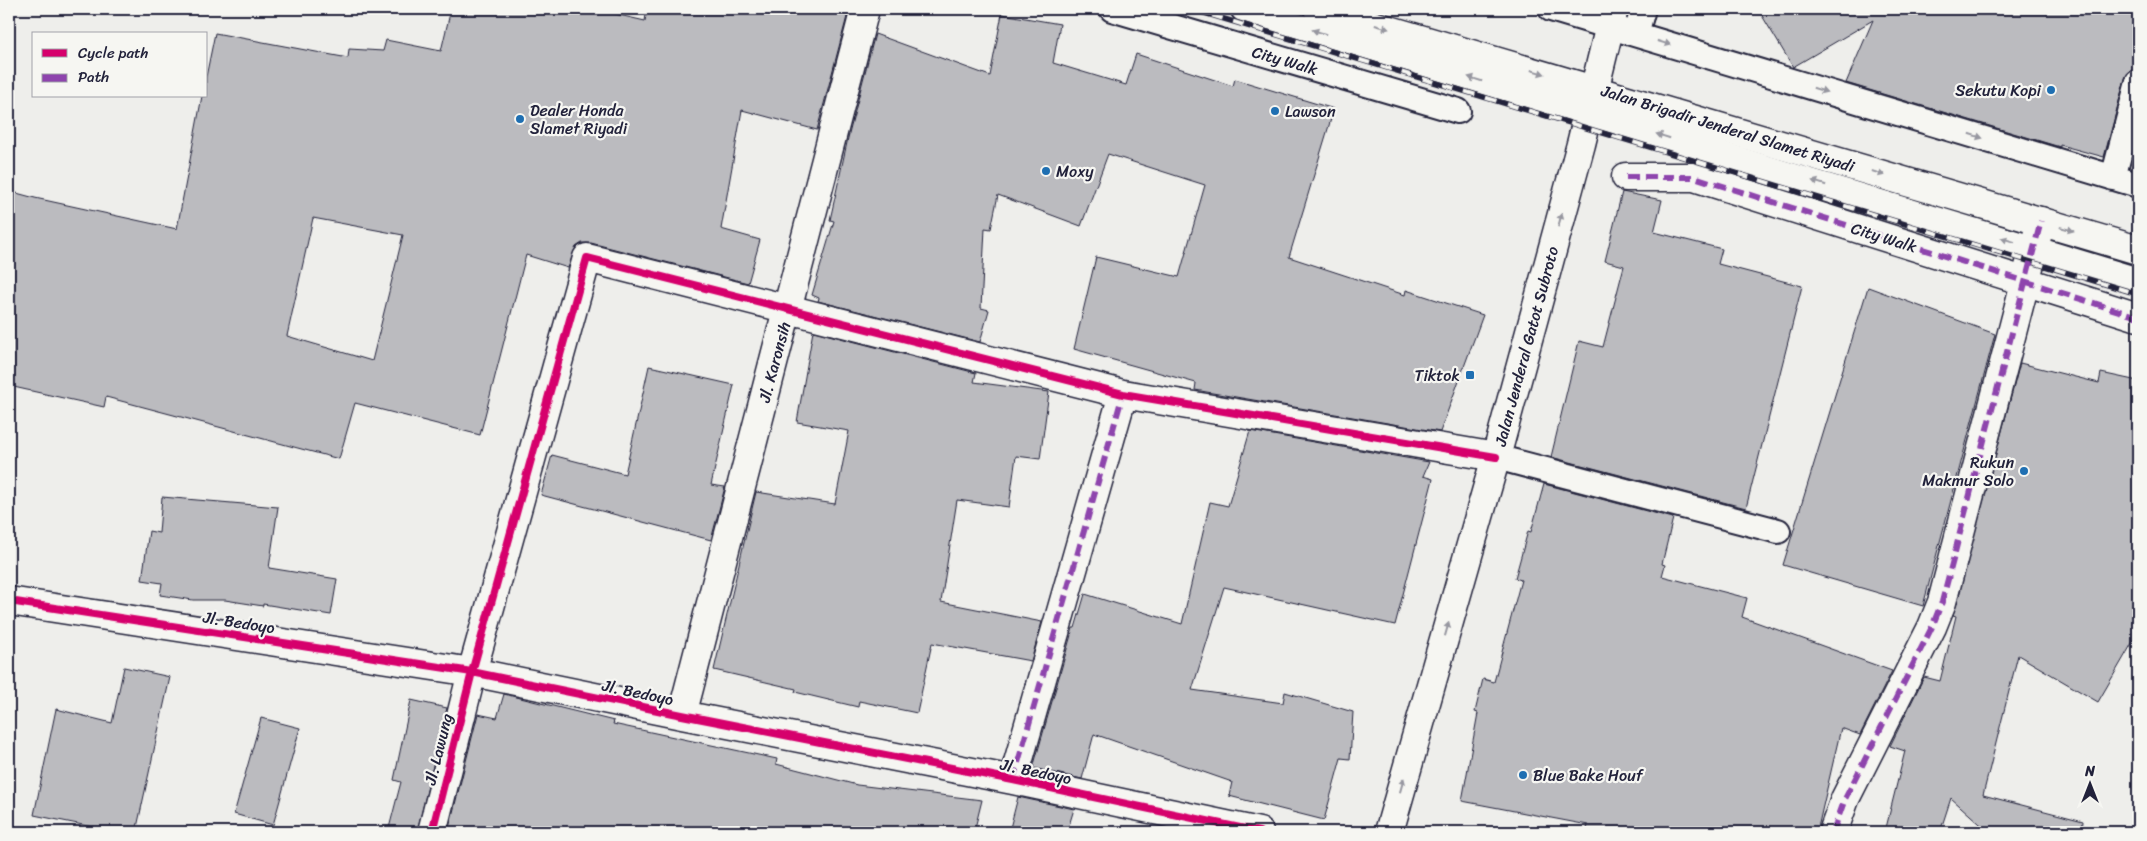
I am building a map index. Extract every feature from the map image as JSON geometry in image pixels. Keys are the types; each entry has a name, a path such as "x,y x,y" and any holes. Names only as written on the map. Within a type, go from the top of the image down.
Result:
{"street":[{"name":"Jl. Karonsih","path":"682,716 865,9"},
{"name":"Jalan Brigadir Jenderal Slamet Riyadi","path":"1318,9 1590,101 2040,221 2138,250"},
{"name":"Jalan Jenderal Gatot Subroto","path":"1389,832 1496,457 1611,18"},
{"name":"City Walk","path":"1626,177 1694,177 2138,317"},
{"path":"1833,832 1845,799 1932,627 1942,602 2040,221"},
{"name":"Jl. Lawung","path":"432,832 472,672 587,258 787,309"},
{"path":"787,309 1123,394 1496,457"},
{"path":"1013,780 1123,394"},
{"name":"Jl. Bedoyo","path":"9,601 472,672 682,716 1013,780 1259,832"}],"lane":[{"name":"City Walk","path":"1112,9 1458,111"},
{"path":"1243,9 1590,101 2034,248 2138,280"},
{"path":"1551,9 1611,18 1636,34 2138,185"},
{"path":"1636,34 1643,9"},
{"path":"2113,178 2138,82"},
{"path":"1496,457 1778,531"}],"building":[{"path":"451,9 593,9 645,21 647,9 849,9 817,130 742,110 721,229 760,240 748,283 591,243 582,243 576,247 568,268 526,255 480,435 355,403 339,459 106,397 104,407 9,386 9,191 177,229 202,98 208,98 208,67 215,33 348,58 349,49 383,51 386,40 441,51","holes":["313,218 403,235 372,361 287,336"]},
{"path":"1758,9 2138,9 2138,69 2129,72 2125,79 2104,157 2060,145 2060,147 1846,83 1873,20 1793,67"},
{"path":"1002,14 1060,24 1053,63 1126,85 1136,54 1233,86 1235,79 1334,109 1289,257 1405,295 1406,290 1483,315 1440,432 1195,390 1196,383 1074,349 1096,257 1179,277 1205,185 1108,154 1081,226 998,195 991,229 985,228 981,308 989,310 980,342 818,301 819,298 812,295 834,221 830,220 848,138 875,34 990,76"},
{"path":"1622,192 1662,200 1654,232 1722,249 1718,264 1802,286 1746,508 1551,457 1579,341 1603,347 1624,266 1605,261"},
{"path":"1868,287 1995,334 1923,606 1783,565"},
{"path":"813,331 976,373 974,382 1049,392 1040,459 1016,456 1009,507 957,500 941,602 1042,622 1031,661 932,643 917,713 859,701 858,707 795,692 796,689 714,670 756,492 835,504 849,431 797,422"},
{"path":"2020,363 2099,383 2101,373 2138,381 2138,633 2098,702 2018,655 1983,795 2083,821 2082,832 1989,832 1951,798 1940,832 1885,832 1905,751 1890,746 1924,677 1940,681 1956,616 1953,615"},
{"path":"649,366 734,385 711,485 725,487 711,540 541,495 552,455 625,474"},
{"path":"1250,431 1429,462 1423,476 1433,479 1395,625 1224,587 1192,690 1283,703 1285,692 1353,712 1350,759 1341,758 1324,820 1229,796 1232,782 1094,734 1082,779 1033,768 1073,628 1075,628 1085,594 1182,624 1210,502 1228,506"},
{"path":"1544,484 1673,518 1662,564 1665,565 1662,576 1747,598 1742,617 1892,671 1860,735 1841,728 1817,832 1586,832 1588,825 1462,801 1478,713 1475,712 1483,679 1494,682 1521,580 1515,578 1528,531 1531,532"},
{"path":"162,497 278,507 269,568 337,579 331,615 263,604 263,606 225,600 193,600 160,595 162,583 142,580 149,531 159,533"},
{"path":"124,667 170,677 136,832 117,832 34,815 56,709 112,723"},
{"path":"504,694 614,721 613,724 777,759 776,764 857,785 982,800 974,832 448,832 478,714 497,718"},
{"path":"411,700 447,708 417,832 388,832 401,782 394,780"},
{"path":"261,718 300,728 273,825 234,814"},
{"path":"1018,797 1074,809 1067,832 1009,832"}],"railway":[{"path":"1191,9 2138,294"}],"marked path":[{"path":"1626,177 1694,177 2138,317"},
{"path":"1833,832 1845,799 1932,627 1942,602 2041,221"},
{"path":"1013,780 1123,394"}],"cycle path":[{"path":"432,832 472,672 587,258 1123,394 1496,457"},
{"path":"9,601 472,672 1013,780 1259,832"}],"place":[{"name":"Sekutu Kopi","path":"2051,90"},
{"name":"Lawson","path":"1275,111"},
{"name":"Dealer Honda Slamet Riyadi","path":"520,119"},
{"name":"Moxy","path":"1046,171"},
{"name":"Tiktok","path":"1470,375"},
{"name":"Rukun Makmur Solo","path":"2024,471"},
{"name":"Blue Bake Houf","path":"1523,775"}]}
